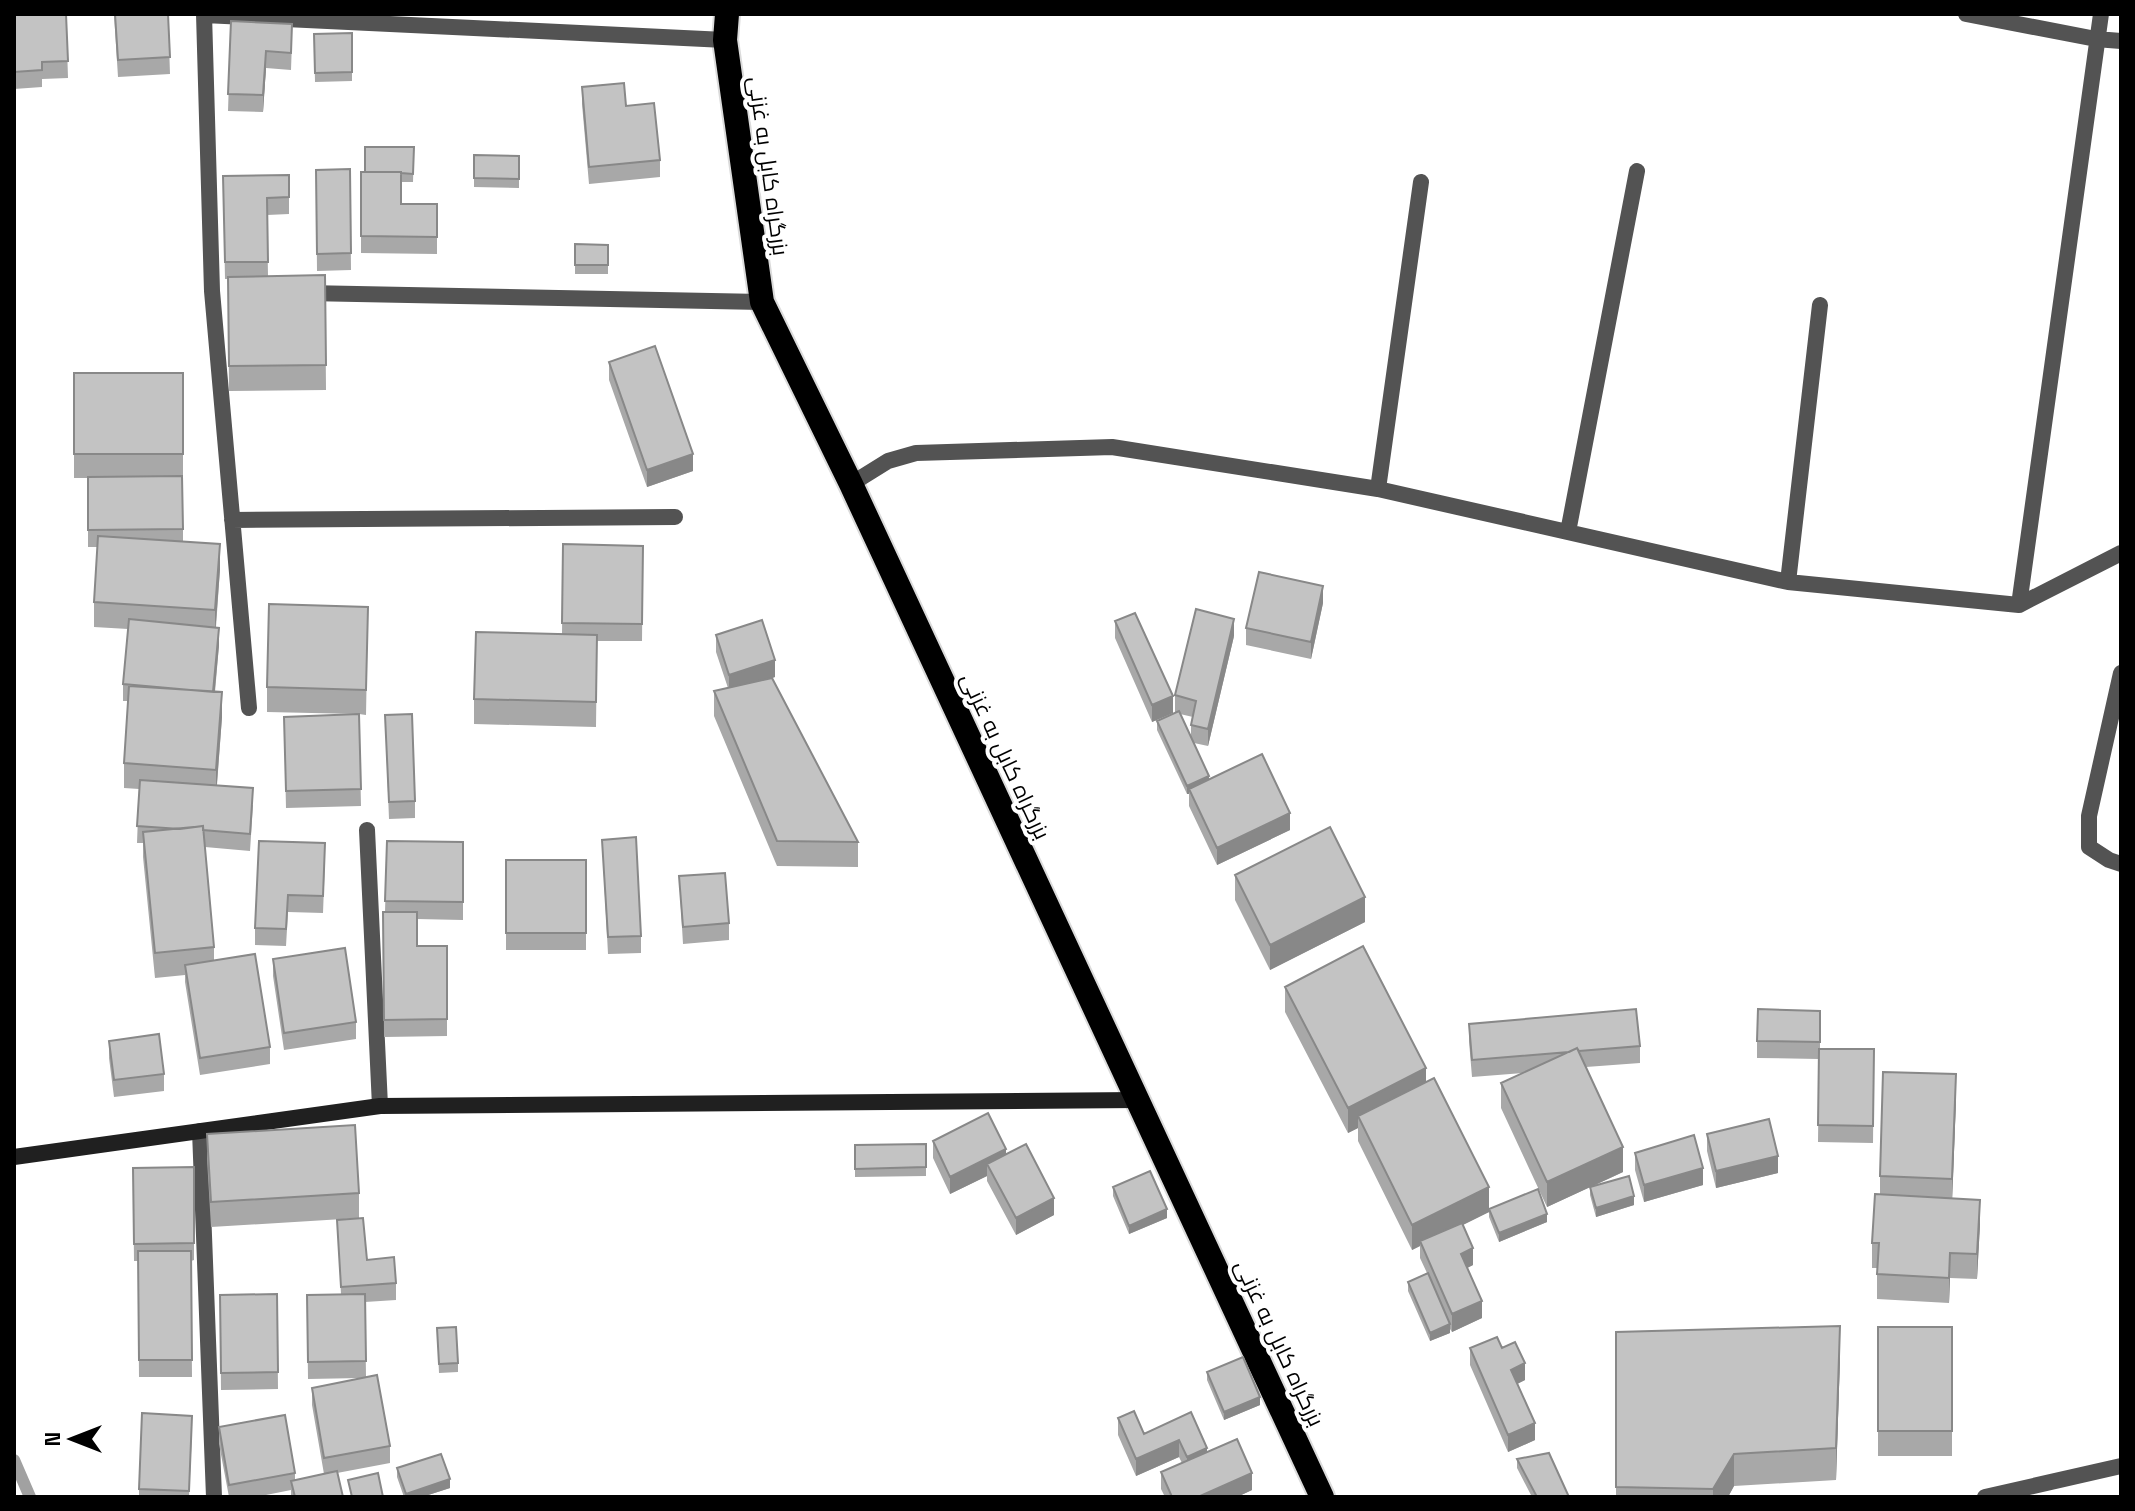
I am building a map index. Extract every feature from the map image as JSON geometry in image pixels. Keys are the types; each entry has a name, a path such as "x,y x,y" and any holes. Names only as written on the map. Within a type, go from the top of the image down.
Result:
{"highway":[{"name":"بزرگراه کابل به غزنی","path":"727,14 725,40 762,302 851,484 1322,1497"}],"street":[{"path":"1966,14 2121,41"},
{"path":"2019,605 2101,14"},
{"path":"249,708 232,520 204,15 725,40"},
{"path":"1568,532 1637,171"},
{"path":"1378,489 1421,182"},
{"path":"290,292 762,302"},
{"path":"1788,582 1820,305"},
{"path":"851,484 888,461 916,453 1112,447 1378,489 1788,582 2019,605 2121,553"},
{"path":"232,520 675,517"},
{"path":"2121,673 2089,816 2089,847 2121,864"},
{"path":"367,830 380,1106"},
{"path":"14,1157 380,1106 1138,1100"},
{"path":"200,1131 214,1497"},
{"path":"1985,1497 2121,1466"}],"building":[{"path":"14,14 66,14 68,61 42,62 42,70 14,72"},
{"path":"115,14 168,14 170,57 118,60"},
{"path":"231,21 292,24 291,53 266,51 263,95 228,94"},
{"path":"352,33 352,72 315,73 314,34"},
{"path":"624,83 626,106 654,103 660,160 589,167 582,87"},
{"path":"365,147 414,147 413,174 365,172"},
{"path":"474,155 519,156 519,179 474,178"},
{"path":"350,169 351,253 317,254 316,170"},
{"path":"361,172 401,172 401,204 437,204 437,237 361,236"},
{"path":"289,175 289,197 267,198 268,262 225,262 223,176"},
{"path":"575,244 608,245 608,265 575,265"},
{"path":"325,275 326,365 229,366 228,277"},
{"path":"655,346 693,454 647,470 609,362"},
{"path":"74,373 183,373 183,454 74,454"},
{"path":"182,476 183,529 88,530 88,477"},
{"path":"98,536 220,544 215,610 94,602"},
{"path":"563,544 643,546 642,624 562,623"},
{"path":"1259,572 1323,586 1311,642 1246,628"},
{"path":"269,604 368,607 366,690 267,687"},
{"path":"1196,609 1234,619 1208,729 1191,725 1196,701 1175,695"},
{"path":"1135,613 1173,696 1152,705 1115,621"},
{"path":"129,619 219,628 213,692 123,684"},
{"path":"762,620 775,660 729,675 716,635"},
{"path":"476,632 597,635 596,702 474,699"},
{"path":"772,678 858,842 777,841 714,691"},
{"path":"129,686 222,692 216,770 124,763"},
{"path":"1179,711 1209,776 1187,786 1157,721"},
{"path":"359,714 361,789 286,791 284,717"},
{"path":"412,714 415,801 389,802 385,715"},
{"path":"1262,754 1290,813 1217,848 1189,789"},
{"path":"140,780 253,788 250,834 203,830 203,826 180,829 137,826"},
{"path":"203,826 214,947 155,953 143,832"},
{"path":"1330,827 1365,897 1270,945 1235,875"},
{"path":"636,837 641,936 608,937 602,840"},
{"path":"259,841 325,843 323,896 288,895 286,929 255,928"},
{"path":"387,841 463,842 463,902 385,901"},
{"path":"506,860 586,860 586,933 506,933"},
{"path":"725,873 729,923 683,927 679,876"},
{"path":"383,912 417,912 417,946 447,946 447,1019 384,1020"},
{"path":"1363,946 1426,1068 1348,1108 1285,987"},
{"path":"345,948 356,1022 284,1033 273,959"},
{"path":"255,954 270,1047 200,1058 185,965"},
{"path":"1636,1009 1640,1046 1579,1051 1577,1048 1569,1052 1472,1060 1469,1024"},
{"path":"1758,1009 1820,1011 1820,1042 1757,1041"},
{"path":"159,1034 164,1074 114,1080 109,1041"},
{"path":"1577,1048 1623,1147 1547,1182 1501,1083"},
{"path":"1819,1049 1874,1049 1873,1126 1818,1125"},
{"path":"1883,1072 1956,1074 1952,1179 1880,1176"},
{"path":"1434,1078 1489,1187 1412,1225 1358,1116"},
{"path":"988,1113 1006,1149 950,1177 933,1141"},
{"path":"1769,1119 1778,1156 1716,1171 1707,1134"},
{"path":"355,1125 359,1193 211,1202 207,1134"},
{"path":"1694,1135 1703,1168 1644,1185 1635,1153"},
{"path":"926,1144 926,1167 855,1169 855,1145"},
{"path":"1026,1144 1054,1198 1016,1218 987,1164"},
{"path":"194,1167 194,1243 134,1244 133,1168"},
{"path":"1150,1171 1167,1209 1129,1226 1113,1187"},
{"path":"1629,1176 1634,1196 1596,1208 1590,1187"},
{"path":"1538,1189 1547,1214 1499,1233 1489,1209"},
{"path":"1875,1194 1980,1200 1977,1254 1950,1253 1949,1278 1877,1274 1879,1243 1872,1243"},
{"path":"363,1218 367,1260 394,1257 396,1283 341,1287 337,1220"},
{"path":"1462,1223 1473,1248 1461,1254 1482,1301 1452,1314 1420,1241"},
{"path":"138,1251 191,1251 192,1360 139,1360"},
{"path":"1428,1273 1450,1324 1430,1333 1408,1282"},
{"path":"277,1294 278,1372 221,1373 220,1295"},
{"path":"365,1294 366,1361 308,1362 307,1295"},
{"path":"1840,1326 1836,1448 1734,1454 1713,1489 1616,1487 1616,1332"},
{"path":"456,1327 458,1363 439,1364 437,1328"},
{"path":"1878,1327 1952,1327 1952,1431 1878,1431"},
{"path":"1497,1337 1502,1348 1515,1342 1525,1363 1511,1370 1535,1423 1508,1435 1470,1348"},
{"path":"1243,1357 1260,1397 1224,1412 1207,1372"},
{"path":"377,1375 390,1446 324,1458 312,1388"},
{"path":"1134,1411 1144,1434 1191,1412 1207,1448 1187,1457 1179,1440 1136,1459 1118,1418"},
{"path":"142,1413 192,1416 189,1491 139,1489"},
{"path":"285,1415 295,1473 229,1485 219,1427"},
{"path":"1237,1439 1252,1473 1198,1497 1172,1497 1161,1472"},
{"path":"1549,1453 1569,1497 1537,1497 1517,1459"},
{"path":"441,1454 450,1479 406,1494 397,1468"},
{"path":"337,1471 343,1497 295,1497 291,1481"},
{"path":"378,1473 383,1497 352,1497 348,1480"}],"waterway":[{"path":"14,1460 30,1497"}]}
